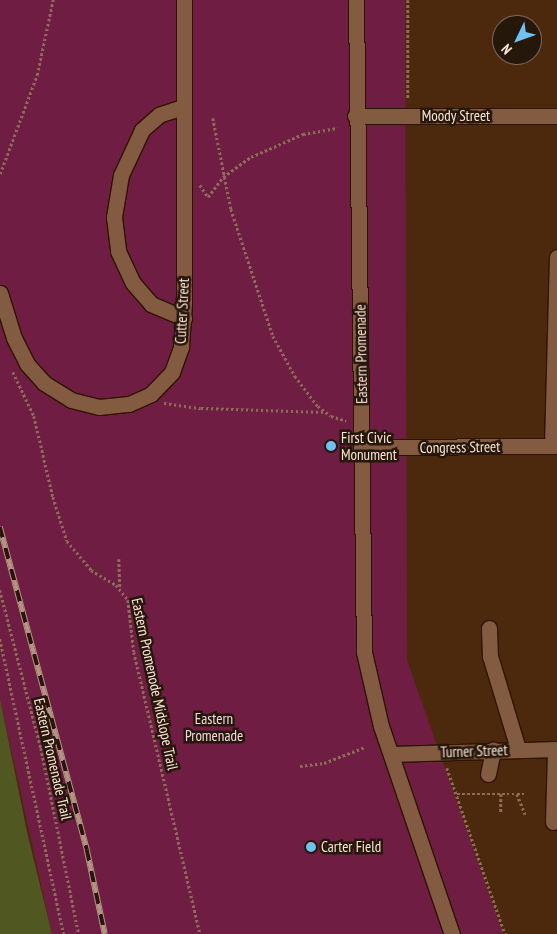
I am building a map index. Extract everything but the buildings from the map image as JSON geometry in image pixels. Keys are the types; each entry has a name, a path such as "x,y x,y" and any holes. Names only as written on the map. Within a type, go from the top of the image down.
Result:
{"street":[{"name":"Cutter Street","path":"0,292 15,342 32,370 59,394 96,406 129,404 161,386 178,359 184,318 184,0"},
{"name":"Eastern Promenade","path":"356,0 355,116 363,448 364,652 390,754 452,934"},
{"path":"183,107 159,115 142,130 121,175 114,217 118,251 133,283 152,304 184,318"},
{"name":"Moody Street","path":"355,116 557,116"},
{"path":"554,446 557,257"},
{"name":"Congress Street","path":"363,448 554,446"},
{"path":"489,628 490,656 518,749"},
{"path":"553,822 556,749"},
{"name":"Turner Street","path":"390,754 556,749"},
{"path":"488,774 493,750"}],"path":[{"path":"0,174 37,75 53,0"},
{"path":"408,0 408,99"},
{"path":"213,118 223,177 242,246 273,336 295,376 324,412 340,420"},
{"path":"183,176 195,177 208,197 223,177 267,149 304,134 337,128"},
{"name":"Eastern Promenode Midslope Trail","path":"11,367 34,416 59,520 72,549 90,570 120,588 128,600 134,652 200,934"},
{"path":"158,402 201,408 324,412"},
{"path":"119,560 120,588"},
{"name":"Eastern Promenade Trail","path":"0,590 43,757 79,934"},
{"path":"0,639 64,934"},
{"path":"300,766 324,763 365,747"},
{"path":"446,765 505,934"},
{"path":"456,794 527,794"},
{"path":"501,794 501,812"},
{"path":"517,794 525,814"}],"green space":[{"name":"Eastern Promenade","path":"0,0 405,0 407,660 503,934 52,934 0,699"}],"shaded area":[{"path":"0,699 27,832 52,934 0,934"}],"railway":[{"path":"0,527 87,850 105,934"}],"place":[{"name":"First Civic Monument","path":"331,446"},
{"name":"Carter Field","path":"311,847"}]}
